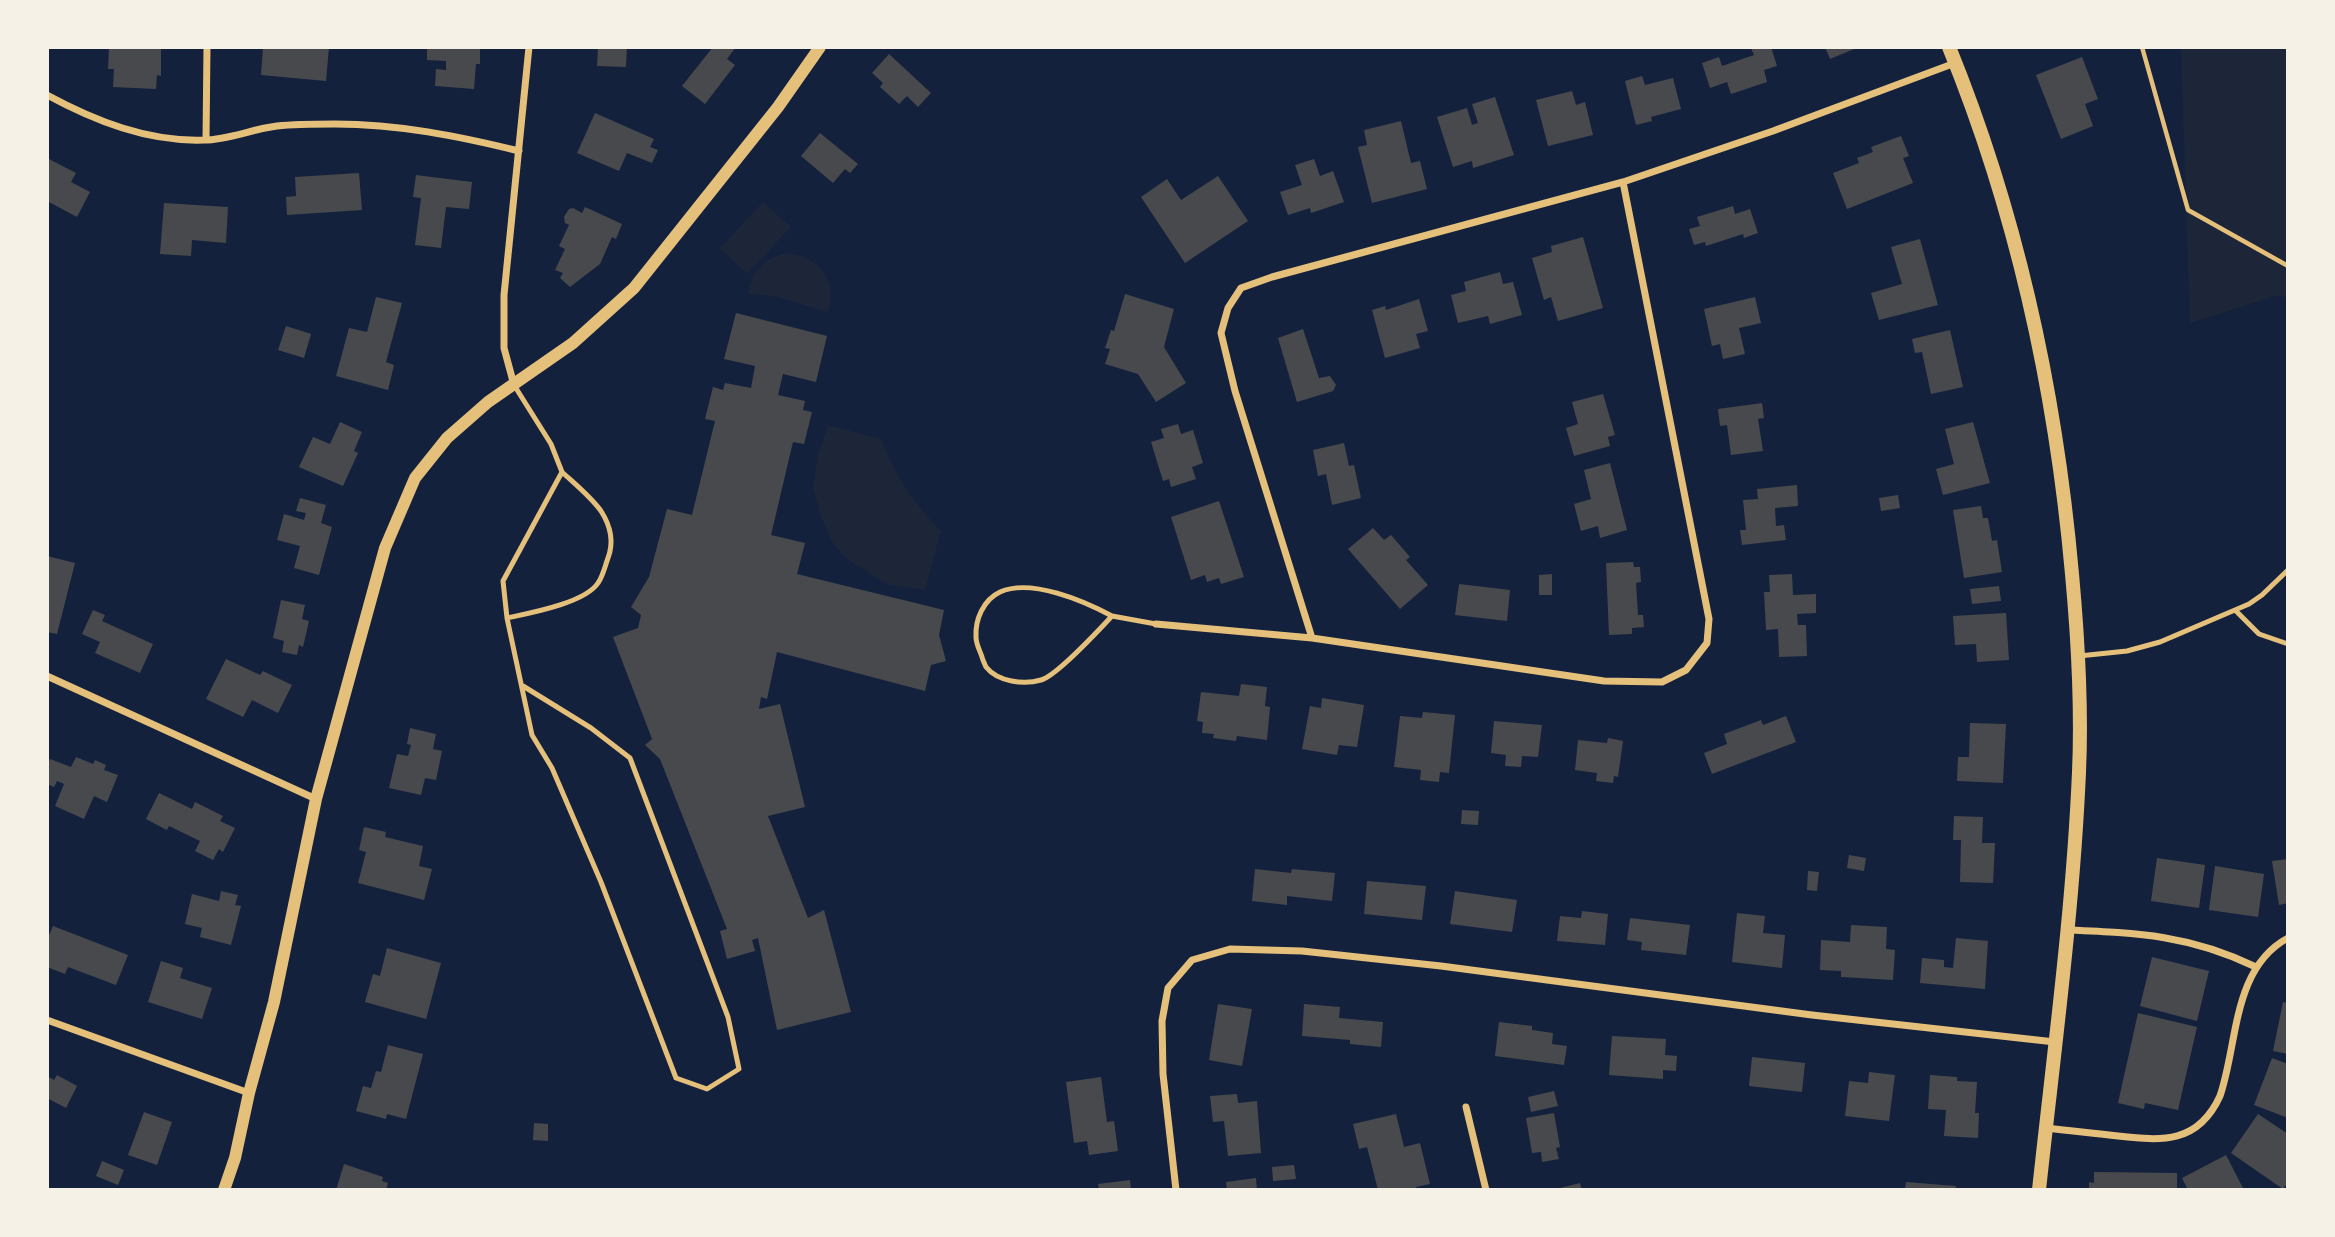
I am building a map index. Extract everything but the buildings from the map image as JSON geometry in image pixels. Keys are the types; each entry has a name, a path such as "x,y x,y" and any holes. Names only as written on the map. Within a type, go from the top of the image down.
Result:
{"main road":[{"path":"1949,47 1971,102 1996,178 2045,375 2064,497 2078,656 2079,773 2039,1190"}],"street":[{"path":"206,140 207,47"},
{"path":"514,385 504,348 504,295 529,47"},
{"path":"224,1190 235,1158 249,1093 274,1002 316,799 385,548 415,478 447,438 488,402 573,343 634,288 778,107 820,47"},
{"path":"1312,638 1234,391 1221,333 1228,308 1241,288 1272,277 1623,183 1955,63"},
{"path":"47,95 123,129 175,139 206,140 277,126 377,126 461,137 519,151"},
{"path":"1156,624 1312,638 1604,681 1662,682 1686,670 1707,643 1709,619 1623,183"},
{"path":"47,676 316,799"},
{"path":"2066,930 2161,936 2209,947 2256,967"},
{"path":"2046,1128 2159,1139 2186,1134 2198,1127 2220,1096 2249,981 2256,967 2271,949 2288,938"},
{"path":"1176,1190 1163,1074 1162,1021 1168,988 1192,960 1230,949 1302,951 1441,966 1799,1013 2055,1042"},
{"path":"47,1020 249,1093"},
{"path":"1465,1107 1486,1190"}],"lane":[{"path":"508,618 551,607 589,592 605,568 611,550 610,529 600,510 562,472 551,444 514,385"},
{"path":"523,686 591,727 630,758 728,1017 739,1069 707,1089 676,1078 601,883 552,768 532,734 503,581 562,472"},
{"path":"2078,656 2136,649 2236,611 2262,595 2288,570"},
{"path":"1112,616 1084,646 1043,680 1022,683 1004,680 986,667 975,638 984,604 999,593 1016,589 1054,592 1079,599 1112,616 1156,624"},
{"path":"2236,611 2259,634 2288,644"}],"path":[{"path":"2142,47 2188,210 2288,266"}],"shaded area":[{"path":"2178,47 2288,47 2288,299 2279,295 2190,323 2181,50"},
{"path":"763,202 791,227 747,274 720,248"},
{"path":"788,253 809,260 824,272 830,290 828,312 778,297 748,293 761,266"},
{"path":"828,425 881,439 906,488 941,531 925,590 886,584 847,559 834,545 820,515 813,488 818,456"}]}
